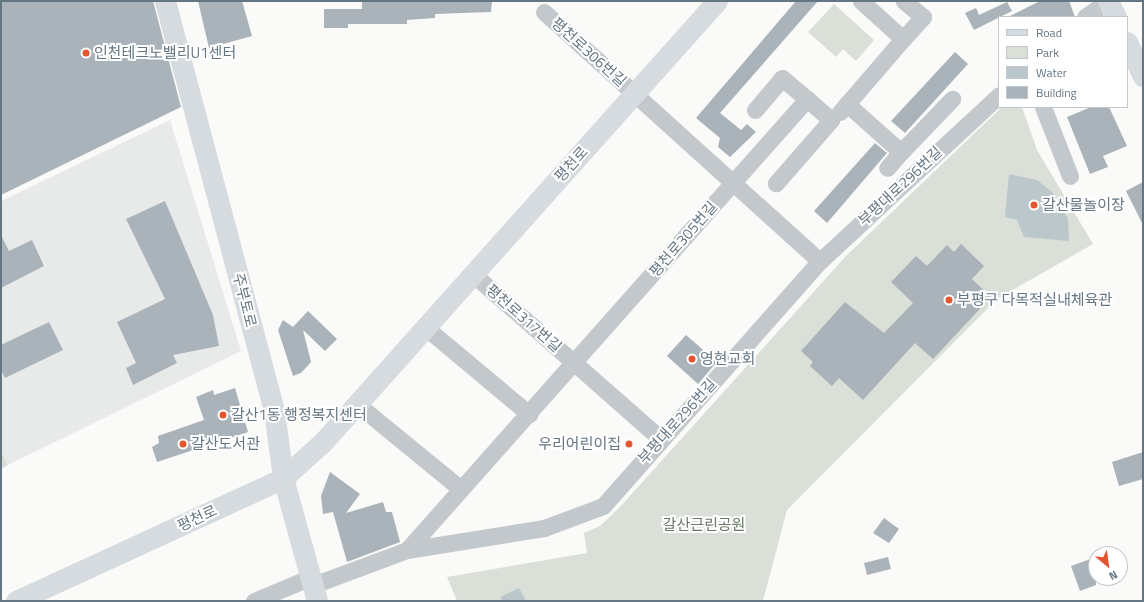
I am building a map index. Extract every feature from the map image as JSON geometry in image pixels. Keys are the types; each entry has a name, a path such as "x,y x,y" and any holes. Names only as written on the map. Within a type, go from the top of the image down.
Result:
{"main road":[{"name":"주부토로","path":"165,1 274,411 283,478 314,588"},
{"name":"평천로","path":"16,601 283,478 357,404 717,1"},
{"path":"1108,1 1116,16"},
{"path":"1128,44 1143,76"}],"street":[{"path":"861,1 903,39"},
{"path":"776,183 923,17 904,1"},
{"path":"1087,16 1108,1"},
{"name":"평천로306번길","path":"544,12 634,93"},
{"path":"755,110 782,78 832,120"},
{"path":"634,93 820,261"},
{"name":"부평대로296번길","path":"254,601 314,588 407,550 544,528 577,518 604,506 661,439 820,261 998,96"},
{"name":"평천로305번길","path":"633,296 732,182 807,99"},
{"path":"887,168 952,99"},
{"path":"847,104 901,152"},
{"path":"1043,108 1070,176"},
{"name":"평천로317번길","path":"473,274 661,439"},
{"name":"평천로317번길","path":"492,454 633,296"},
{"path":"425,327 529,414"},
{"path":"357,404 461,489"},
{"name":"부평대로296번길","path":"407,550 492,454"}],"shaded area":[{"path":"170,120 241,351 8,465 1,451 1,201"}],"green space":[{"path":"834,4 874,40 856,61 843,49 836,57 808,32"},
{"name":"갈산근린공원","path":"1001,108 1022,108 1037,150 1093,244 997,299 787,510 763,601 457,601 447,577 587,553 584,533 600,526 620,507 846,256"},
{"path":"1,451 8,465 1,469"}],"water":[{"name":"갈산물놀이장","path":"1009,174 1037,180 1052,192 1068,219 1069,241 1024,237 1017,220 1005,217"},
{"path":"519,588 526,601 502,601 500,597"}],"building":[{"name":"인천테크노밸리U1센터","path":"1,1 153,1 181,107 1,195"},
{"path":"198,1 242,1 252,36 209,48"},
{"path":"362,1 492,1 491,12 435,14 435,18 407,20 407,24 348,24 348,28 324,28 324,9 362,9"},
{"path":"796,1 818,1 720,113 741,130 747,124 756,132 730,157 718,147 720,138 696,118"},
{"path":"1040,1 1069,1 1075,16 1010,16"},
{"path":"1007,2 1012,11 1002,16 998,16 998,18 974,30 965,13 976,8 979,15"},
{"path":"955,52 968,64 905,133 891,121"},
{"path":"1089,108 1109,108 1127,146 1103,156 1108,167 1090,174 1067,117"},
{"path":"875,143 887,153 827,223 814,211"},
{"path":"1143,182 1143,225 1126,191"},
{"path":"165,201 213,315 219,346 173,355 177,363 133,385 126,368 136,363 117,322 165,299 126,219"},
{"path":"1,235 9,251 32,240 44,266 1,288"},
{"path":"961,244 984,266 972,279 991,297 933,359 915,343 863,400 839,378 832,386 810,366 813,362 801,351 845,302 884,333 913,303 891,282 916,256 927,266 947,245 954,252"},
{"path":"308,311 337,339 325,351 303,330 311,362 301,373 293,376 278,330 283,320 293,327"},
{"path":"49,322 63,350 5,378 1,370 1,345"},
{"name":"영현교회","path":"686,335 717,362 698,384 667,356"},
{"path":"235,388 248,432 157,462 152,447 159,443 158,436 204,420 196,397 213,390 214,395"},
{"path":"1143,452 1143,479 1119,486 1112,462"},
{"path":"330,472 360,494 346,513 383,502 386,512 392,512 400,542 347,562 333,512 323,514 321,496"},
{"path":"884,518 899,529 889,543 873,533"},
{"path":"888,557 891,569 867,575 864,563"},
{"path":"1088,560 1088,586 1093,586 1080,591 1071,566"}],"place":[{"name":"인천테크노밸리U1센터","path":"86,53"},
{"name":"갈산물놀이장","path":"1034,205"},
{"name":"부평구 다목적실내체육관","path":"949,300"},
{"name":"영현교회","path":"692,359"},
{"name":"갈산1동 행정복지센터","path":"223,415"},
{"name":"갈산도서관","path":"183,444"},
{"name":"우리어린이집","path":"629,444"}]}
